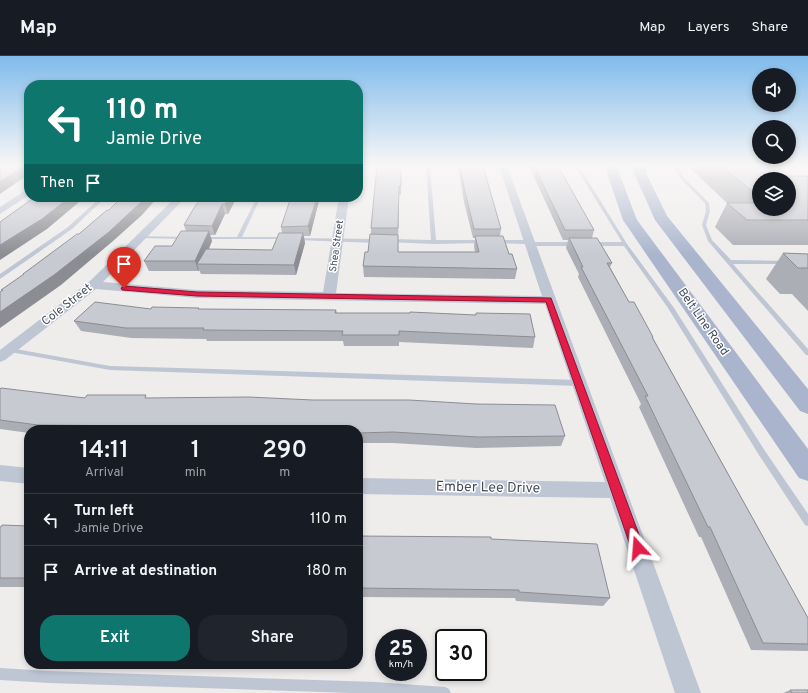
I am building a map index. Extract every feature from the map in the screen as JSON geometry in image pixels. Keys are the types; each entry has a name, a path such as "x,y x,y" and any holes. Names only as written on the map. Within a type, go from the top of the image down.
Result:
{"main road":[{"name":"Belt Line Road","path":"621,196 630,220 808,470"},
{"path":"650,196 660,217 808,405"}],"street":[{"path":"0,211 22,196"},
{"path":"512,196 688,693"},
{"name":"Cole Street","path":"5,354 93,285 176,202"},
{"name":"Shea Street","path":"329,296 339,241 343,202"},
{"path":"93,285 197,294 549,300"},
{"path":"0,473 24,475"},
{"name":"Ember Lee Drive","path":"363,486 617,490"}],"lane":[{"path":"430,196 434,242"},
{"path":"595,196 625,244 671,308 762,453 808,522"},
{"path":"700,196 707,203 708,211 704,225 710,240 808,353"},
{"path":"0,277 70,228 99,202"},
{"path":"239,238 257,202"},
{"path":"140,237 625,244"},
{"path":"730,262 793,262"},
{"path":"5,354 110,368 578,382"},
{"path":"0,674 57,678 376,688 444,693"}],"building":[{"path":"374,196 399,196 398,228 371,228"},
{"path":"466,196 491,196 501,229 474,229"},
{"path":"548,196 575,196 594,230 565,230"},
{"path":"796,196 808,196 808,220 747,220 727,203 752,203 752,216 796,216"},
{"path":"28,202 64,202 42,219 0,245 0,222"},
{"path":"117,202 141,202 109,232 54,275 0,312 0,292 3,290 1,290 79,234 107,210 109,210"},
{"path":"198,202 226,202 225,204 222,204 212,226 184,225"},
{"path":"289,202 315,202 308,226 281,227"},
{"path":"181,231 209,231 195,261 144,261 155,246 172,246"},
{"path":"279,233 303,233 294,265 197,264 206,249 272,250"},
{"path":"370,234 398,235 398,252 479,252 475,236 503,236 509,254 512,254 517,269 363,266 365,252 368,252"},
{"path":"569,238 597,238 612,263 607,263 629,302 634,302 808,618 808,644 763,643 710,527 708,527 645,396 648,396 581,267 583,267"},
{"path":"783,253 808,254 808,268 798,268"},
{"path":"95,302 151,309 152,307 199,308 198,309 336,310 335,313 410,312 476,315 476,313 530,314 535,337 399,331 399,335 342,335 343,331 126,328 74,321"},
{"path":"0,389 85,398 87,395 146,395 145,398 248,397 313,400 409,400 476,404 555,405 565,436 478,437 393,432 363,433 363,425 38,425 0,420"},
{"path":"2,525 24,526 24,578 0,578"},
{"path":"363,536 491,537 491,539 597,544 610,598 519,592 519,590 363,588"},
{"path":"790,690 808,690 808,693 792,693"}],"route":[{"path":"124,288 197,294 549,300 638,548"}]}
